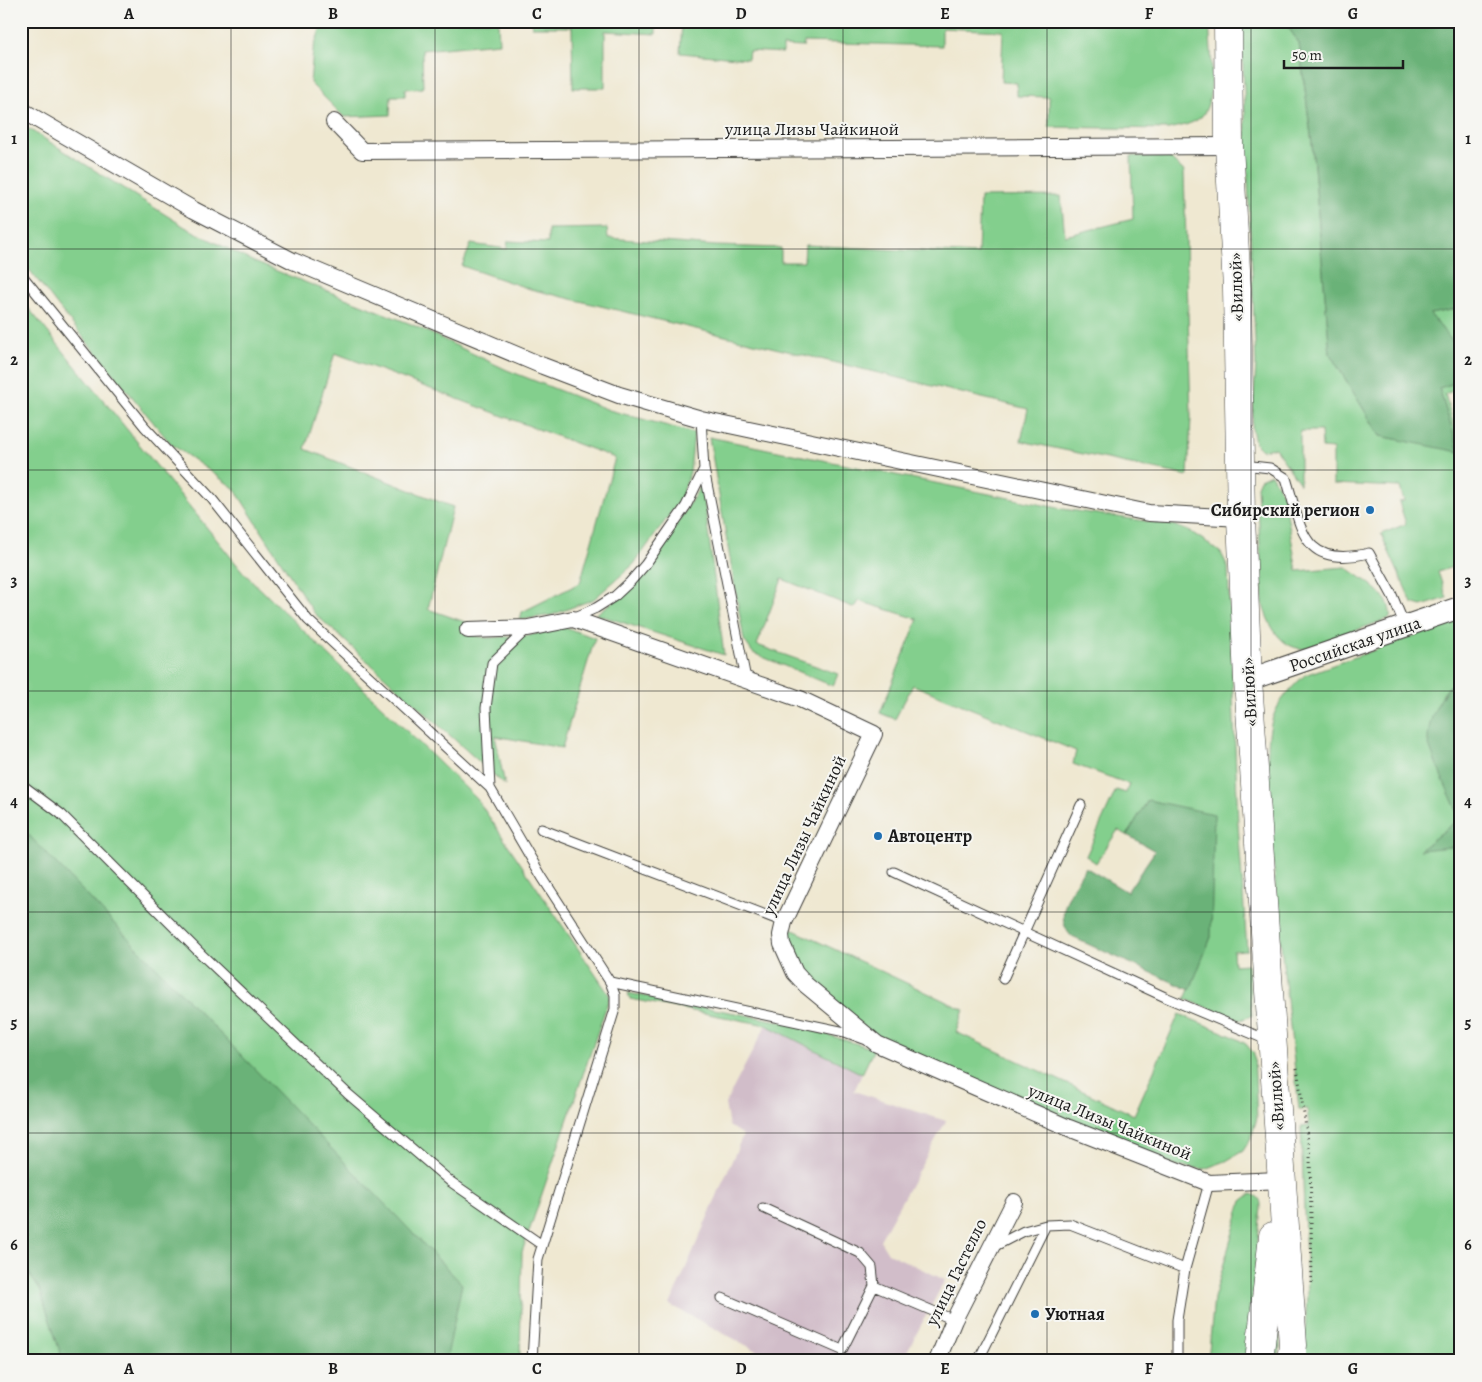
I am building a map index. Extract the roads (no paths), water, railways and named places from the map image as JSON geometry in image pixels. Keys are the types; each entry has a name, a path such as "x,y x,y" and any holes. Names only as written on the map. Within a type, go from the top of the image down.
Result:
{"highway":[{"name":"«Вилюй»","path":"1228,21 1229,146 1237,288 1241,518 1248,680 1293,1345 1291,1361"},
{"path":"1259,1361 1281,1180"}],"street":[{"path":"21,110 194,210 293,261 543,366 619,395 701,419 1149,512 1241,518"},
{"name":"улица Лизы Чайкиной","path":"334,122 362,151 1229,146"},
{"name":"Российская улица","path":"1248,680 1461,608"},
{"name":"улица Лизы Чайкиной","path":"573,619 800,699 874,734 784,922 781,935 782,944 795,973 806,985 877,1044 1069,1128 1209,1183"},
{"path":"468,630 528,628 573,619"},
{"path":"1209,1183 1281,1180"},
{"name":"улица Гастелло","path":"937,1361 954,1320 1014,1202"}],"lane":[{"path":"21,274 144,427 212,499 308,620 490,788 542,877 610,982 615,995 615,1009 538,1259 532,1361"},
{"path":"701,419 704,469 746,680"},
{"path":"1240,465 1270,468 1286,478 1304,535 1310,546 1318,552 1334,555 1369,553 1392,595 1406,628"},
{"path":"573,619 602,604 630,582 645,565 686,506 704,469"},
{"path":"490,788 486,708 492,663 528,628"},
{"path":"21,784 61,814 201,954 348,1094 451,1182 542,1245"},
{"path":"1003,980 1026,933 1081,805"},
{"path":"541,829 784,922"},
{"path":"894,872 1165,997 1272,1042"},
{"path":"610,982 845,1032 877,1044"},
{"path":"1176,1361 1177,1320 1185,1269 1209,1183"},
{"path":"722,1298 842,1350 874,1286 872,1267 860,1253 763,1208"},
{"path":"989,1250 1024,1231 1046,1225 1070,1224 1185,1269"},
{"path":"978,1361 1046,1225"},
{"path":"874,1286 954,1320"}],"place":[{"name":"Сибирский регион","path":"1370,510"},
{"name":"Автоцентр","path":"878,836"},
{"name":"Уютная","path":"1035,1314"}]}
